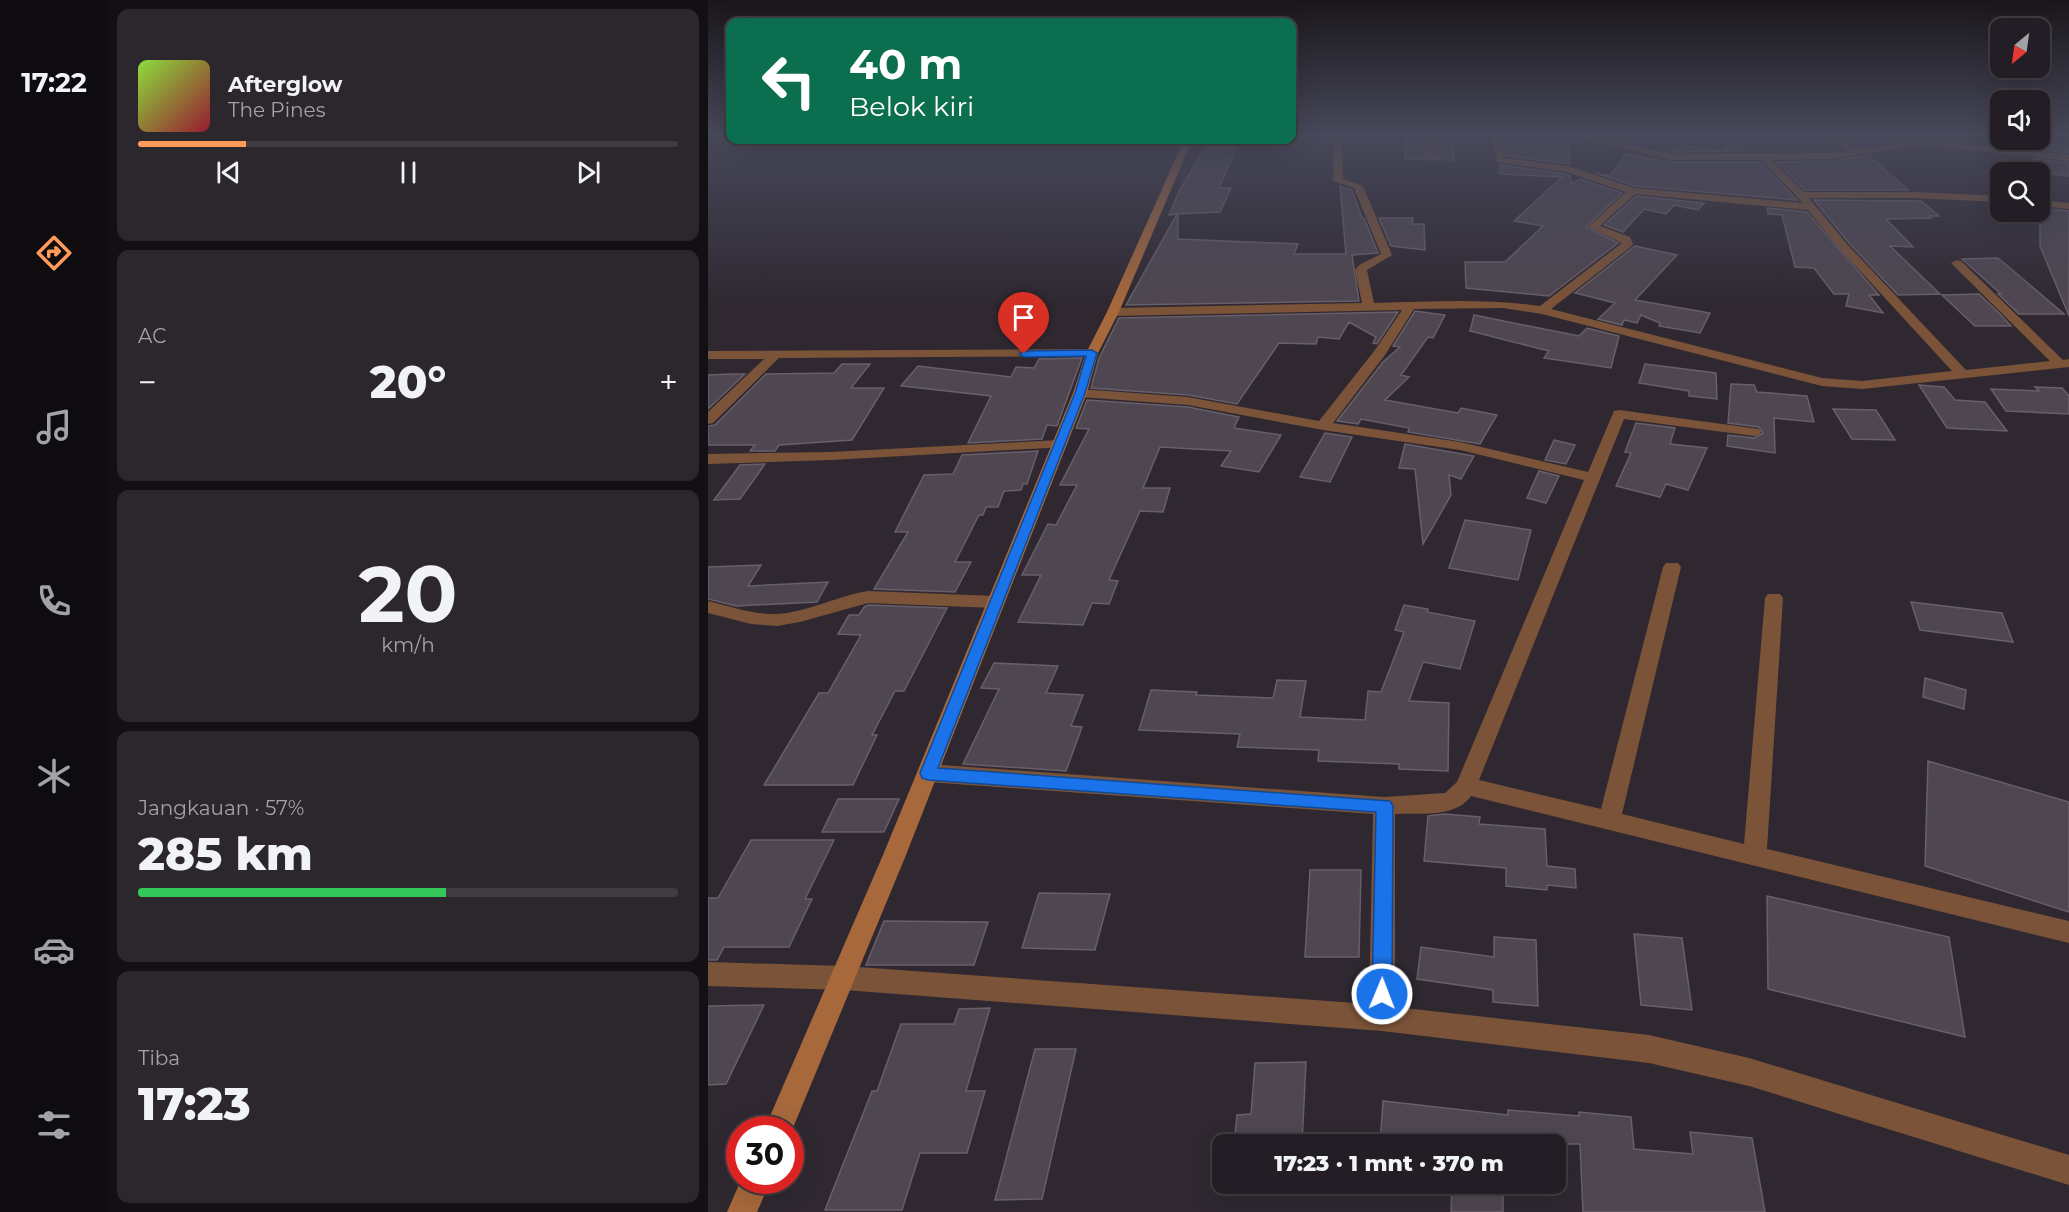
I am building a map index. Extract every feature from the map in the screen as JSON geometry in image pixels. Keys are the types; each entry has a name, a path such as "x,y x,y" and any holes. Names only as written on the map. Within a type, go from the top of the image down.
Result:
{"street":[{"path":"784,1116 844,978 928,773 1080,393 1092,353 1113,312 1166,192"},
{"path":"1360,192 1386,252 1385,258 1361,270 1368,305"},
{"path":"1542,310 1628,244 1626,239 1593,227 1632,192"},
{"path":"1639,192 1810,207"},
{"path":"1798,192 1843,246 1963,375"},
{"path":"1801,195 1915,195 1990,198"},
{"path":"2050,204 2069,206"},
{"path":"1958,263 2065,364"},
{"path":"1323,426 1380,352 1412,304"},
{"path":"1113,312 1412,304 1503,304 1542,310 1822,382 1862,385 2065,364"},
{"path":"708,355 1092,353"},
{"path":"708,420 775,355"},
{"path":"1080,393 1188,401 1323,426 1476,448 1594,478"},
{"path":"928,773 1384,806 1449,802 1460,796 1466,786 1620,413 1754,432"},
{"path":"708,459 831,456 1060,444"},
{"path":"1609,821 1672,567"},
{"path":"708,607 755,618 778,620 805,615 849,599 868,597 996,602"},
{"path":"1755,856 1774,598"},
{"path":"1466,786 2069,932"},
{"path":"1382,1018 1384,806"},
{"path":"708,974 844,978 1382,1018 1649,1049 1749,1072 2069,1170"},
{"path":"742,1212 750,1194"}],"building":[{"path":"1179,192 1229,192 1220,212 1178,214 1178,239 1298,244 1294,254 1346,254 1340,192 1353,192 1378,253 1352,255 1359,301 1126,305 1177,214 1169,215"},
{"path":"1546,192 1622,193 1586,227 1618,243 1549,296 1466,288 1465,262 1505,262 1543,226 1514,221"},
{"path":"1699,192 1789,192 1797,200"},
{"path":"1636,196 1704,203 1698,210 1674,205 1666,214 1644,209 1623,232 1604,225"},
{"path":"1814,200 1921,201 1939,216 1886,219 1913,247 1890,246 1940,294 1898,295 1849,243"},
{"path":"1767,208 1807,212 1879,295 1869,295 1883,313 1846,306 1849,294 1834,294 1814,268 1795,267 1782,215 1768,214"},
{"path":"2050,209 2069,211 2069,316 2040,246 2040,222 2050,222"},
{"path":"1379,218 1413,218 1412,224 1424,224 1425,250 1391,246"},
{"path":"1635,246 1677,255 1635,300 1710,313 1700,333 1659,326 1660,323 1641,315 1637,323 1624,320 1622,325 1598,319 1615,303 1575,293"},
{"path":"1998,258 2064,314 2019,314 1998,294 2001,294 1962,259"},
{"path":"1979,294 2011,326 1975,326 1942,295"},
{"path":"1415,311 1445,315 1433,338 1428,337 1401,375 1409,377 1385,400 1458,413 1461,408 1497,415 1480,444 1408,432 1409,428 1361,419 1358,424 1337,421 1383,362 1400,347 1393,346"},
{"path":"1398,312 1377,344 1373,343 1376,337 1349,322 1339,339 1318,337 1316,344 1279,343 1237,404 1188,395 1091,388 1099,358 1119,318"},
{"path":"1474,315 1579,336 1587,328 1619,336 1611,368 1544,358 1549,351 1470,331"},
{"path":"1082,358 1057,426 1047,425 1042,439 968,443 991,396 901,386 918,366 1011,377 1016,367 1034,368 1039,359"},
{"path":"842,364 870,364 851,388 884,388 852,440 779,445 775,451 750,451 755,445 708,445 708,426 715,425 766,374 834,373"},
{"path":"1645,364 1716,373 1717,399 1689,396 1689,391 1639,383"},
{"path":"745,374 708,409 708,375"},
{"path":"1731,384 1754,385 1757,392 1807,396 1814,422 1774,418 1775,453 1727,446 1728,435 1754,438 1763,433 1759,427 1728,423"},
{"path":"1919,385 1944,387 1955,400 1985,402 2007,431 1947,428"},
{"path":"2035,387 2062,388 2069,396 2069,414 2006,411 1991,389 2039,391"},
{"path":"1087,400 1188,407 1239,417 1234,428 1281,435 1259,472 1221,466 1231,451 1160,447 1143,488 1170,488 1163,512 1140,511 1109,580 1118,581 1109,604 1092,603 1083,625 1018,622 1041,575 1022,575 1048,524 1056,525 1077,485 1060,485 1089,429 1076,428"},
{"path":"1833,409 1876,410 1895,440 1852,439"},
{"path":"1636,423 1675,428 1670,444 1707,448 1688,490 1666,484 1660,497 1616,486 1631,453 1625,452"},
{"path":"1325,433 1352,437 1330,482 1300,477"},
{"path":"1554,440 1575,445 1566,464 1545,460"},
{"path":"1405,444 1474,456 1461,479 1449,475 1451,495 1423,544 1415,469 1399,468"},
{"path":"1038,451 1027,484 1023,484 1021,490 1004,491 998,507 986,507 983,515 979,515 955,562 971,562 955,592 874,589 908,532 895,532 924,475 953,474 962,455"},
{"path":"765,464 740,499 714,500 740,465"},
{"path":"1539,471 1559,476 1546,503 1527,498"},
{"path":"1465,520 1531,530 1518,580 1449,568"},
{"path":"761,565 748,586 828,582 817,602 736,606 708,599 708,567"},
{"path":"1911,602 2002,613 2013,642 1920,630"},
{"path":"868,605 947,608 904,691 895,691 872,735 877,735 853,785 764,785 819,693 828,693 861,635 838,634 849,615 859,615"},
{"path":"1404,605 1475,621 1460,669 1423,662 1409,701 1449,703 1448,771 1399,769 1399,764 1318,761 1319,750 1237,747 1240,734 1139,730 1151,690 1197,692 1196,695 1273,698 1277,680 1306,681 1300,717 1365,720 1368,691 1381,692 1404,632 1395,630"},
{"path":"994,663 1058,666 1046,693 1083,695 1071,726 1082,727 1066,771 963,764 999,689 981,688"},
{"path":"1925,678 1966,690 1964,709 1923,697"},
{"path":"1928,761 2069,802 2069,912 1925,866"},
{"path":"838,799 899,799 884,832 822,832"},
{"path":"1444,814 1480,817 1479,824 1545,829 1547,866 1575,869 1576,888 1547,885 1547,890 1506,886 1506,868 1424,861 1428,816"},
{"path":"751,840 834,840 805,899 812,899 789,947 724,947 717,960 708,960 708,898 718,898"},
{"path":"1310,870 1361,870 1359,957 1305,957"},
{"path":"1039,893 1110,894 1095,950 1022,948"},
{"path":"1767,896 1949,937 1965,1037 1768,989"},
{"path":"884,921 988,922 974,965 866,965"},
{"path":"1634,934 1682,938 1692,1010 1641,1005"},
{"path":"1494,937 1536,940 1538,1006 1493,1002 1493,990 1417,979 1421,947 1494,957"},
{"path":"764,1005 726,1084 708,1085 708,1006"},
{"path":"990,1008 966,1091 985,1091 967,1153 920,1153 902,1210 825,1210 872,1091 877,1091 901,1024 954,1024 959,1009"},
{"path":"1035,1049 1076,1049 1042,1199 995,1200"},
{"path":"1306,1062 1302,1134 1235,1134 1237,1115 1251,1114 1255,1063"},
{"path":"1383,1101 1508,1115 1508,1110 1579,1116 1579,1112 1631,1117 1634,1149 1693,1154 1690,1132 1752,1138 1765,1212 1583,1212 1580,1144 1566,1144 1566,1134 1381,1134"},
{"path":"1452,1194 1503,1194 1503,1212 1451,1212"}],"route":[{"path":"1024,354 1092,353 1080,393 928,773 1384,806 1382,994"}]}
